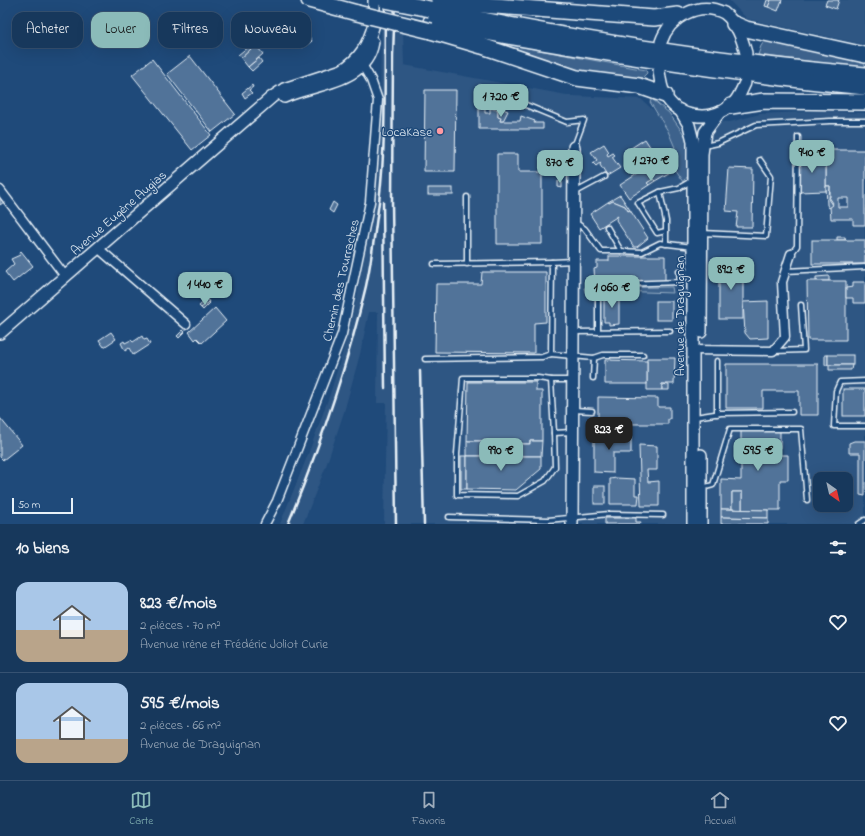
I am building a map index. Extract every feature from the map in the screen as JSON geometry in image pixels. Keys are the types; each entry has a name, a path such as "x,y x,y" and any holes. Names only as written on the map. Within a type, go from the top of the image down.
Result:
{"highway":[{"path":"309,0 357,9 430,13 654,18 682,13"},
{"path":"331,0 357,9"},
{"path":"384,0 550,45 668,64 766,77 865,87"},
{"path":"430,13 670,51 865,75"},
{"path":"430,13 482,46 577,78 639,86 665,95"},
{"path":"734,24 746,29 865,55"},
{"path":"725,110 764,101 865,102"}],"main road":[{"name":"Avenue Eugène Augias","path":"0,333 255,113 287,96 340,80 350,75 360,62 369,57 373,45 374,0"},
{"path":"661,42 667,26 682,13 691,0"},
{"path":"710,0 734,24 743,40 746,53"},
{"path":"682,13 702,7 720,11"},
{"path":"659,71 665,95 680,110 700,116 725,110"},
{"name":"Avenue de Draguignan","path":"697,233 705,132 736,100 745,83"},
{"name":"Avenue de Draguignan","path":"680,110 691,133 697,233 697,489 693,524"},
{"path":"572,521 574,147"},
{"name":"Avenue de Draguignan","path":"697,489 701,524"}],"street":[{"name":"Chemin des Tourraches","path":"265,524 286,480 342,334 370,202 378,100 371,80 360,62"},
{"path":"0,190 65,276"},
{"path":"98,248 186,324"},
{"path":"697,350 773,351 784,337 782,282 791,254"}],"lane":[{"path":"497,94 568,122 584,120 574,147"},
{"path":"704,146 718,143 756,125 830,121 865,121"},
{"path":"791,254 797,246 798,137"},
{"path":"697,233 766,236 771,176 760,160"},
{"path":"574,193 604,177"},
{"path":"666,231 657,233 638,203 660,192 679,188 693,180"},
{"path":"660,192 666,221 666,244"},
{"path":"467,197 467,264"},
{"path":"574,222 585,229 601,251 642,252 660,243 697,247"},
{"path":"607,227 621,251"},
{"path":"434,264 573,261"},
{"path":"551,354 552,262"},
{"path":"786,271 865,267"},
{"path":"592,285 680,282 679,271 697,272"},
{"path":"598,292 598,332"},
{"path":"773,351 804,350 801,305"},
{"path":"573,332 670,331"},
{"path":"425,359 542,357 551,354 594,358 603,355 643,355"},
{"path":"593,378 594,358"},
{"path":"717,361 717,414"},
{"path":"551,380 555,467 545,481 518,496 457,495 457,454 463,378 538,378 551,380 573,380"},
{"path":"865,380 840,382 836,391 834,426 865,426"},
{"path":"573,410 592,410"},
{"path":"697,417 717,414 792,412"},
{"path":"697,489 714,485 730,430 801,429 807,500"},
{"path":"554,433 572,432"},
{"path":"449,518 572,521 610,514 663,515"},
{"path":"859,524 865,520"}],"shaded area":[{"path":"729,0 865,0 865,45 747,19"},
{"path":"381,24 403,30 404,65 572,96 641,99 663,119 730,122 760,114 824,111 865,113 865,524 384,524 386,403 377,403 378,312 369,312 360,354 344,412 326,466 303,524 280,524 309,452 330,394 346,341 358,292 374,192 380,135"},
{"path":"766,39 865,61 865,68 758,55 761,46"},
{"path":"485,40 646,70 647,73 642,78 625,79 585,73"},
{"path":"652,99 669,113 688,140 688,174 683,182 668,160 676,150 668,131 650,102"},
{"path":"672,287 673,293 616,291 616,293 603,293 602,290 594,290 594,295 586,294 584,288"}],"building":[{"path":"767,0 771,0 768,7 765,6"},
{"path":"771,0 782,0 778,11 768,7"},
{"path":"827,0 839,0 836,9 825,5"},
{"path":"247,48 251,49 241,58 238,55"},
{"path":"250,48 258,48 263,54 248,67 241,58 251,49"},
{"path":"190,56 235,114 212,132 167,74"},
{"path":"259,58 262,62 252,71 248,67"},
{"path":"152,59 211,135 192,150 132,75"},
{"path":"252,85 253,87 249,90 252,93 245,98 242,93"},
{"path":"479,85 485,85 485,113 490,113 490,108 498,110 498,117 501,118 500,121 520,121 521,116 535,121 534,123 543,123 543,129 479,129"},
{"name":"LocaKase","path":"425,90 456,90 455,172 424,172"},
{"path":"498,107 508,111 503,121 500,121 501,118 498,117"},
{"path":"645,139 656,156 650,160 651,161 638,167 634,160 631,162 625,152"},
{"path":"604,144 609,152 607,154 608,156 613,153 615,155 612,157 620,168 607,176 600,165 601,162 596,166 593,163 597,160 591,152"},
{"path":"826,150 865,150 865,225 853,225 853,219 831,219 830,207 833,203 829,197 830,186 826,186","holes":["838,198 848,198 848,207 838,207"]},
{"path":"497,154 518,154 518,172 542,172 542,244 497,244"},
{"path":"663,157 672,171 655,181 653,179 647,183 649,185 629,198 620,185"},
{"path":"826,157 826,191 799,192 799,158"},
{"path":"729,168 753,169 752,227 736,227 738,212 726,211"},
{"path":"653,179 655,181 649,185 647,183"},
{"path":"558,181 562,181 562,188 558,187"},
{"path":"826,186 830,186 829,199 833,205 829,208 827,205"},
{"path":"428,188 453,188 453,195 428,195"},
{"path":"620,195 630,210 628,211 625,206 613,201 608,202"},
{"path":"0,197 4,202 0,205"},
{"path":"613,201 625,206 628,211 630,210 648,238 637,247 634,247 616,220 618,216 599,228 590,214 608,202"},
{"path":"333,202 337,205 333,213 329,210"},
{"path":"837,237 845,237 846,240 837,240"},
{"path":"812,240 865,240 865,264 812,264"},
{"path":"21,251 33,266 13,282 5,272 14,264 11,259 20,255 19,253"},
{"path":"609,256 665,256 665,281 608,280 609,283 595,282 594,269 597,268 597,261 609,261"},
{"path":"719,263 743,263 743,319 719,319"},
{"path":"482,272 546,272 546,322 534,323 534,353 435,352 436,284 481,284"},
{"path":"829,276 829,281 816,281 816,277"},
{"path":"807,281 846,281 846,340 808,340"},
{"path":"853,282 865,282 865,303 853,303 853,298 846,298 846,288 853,287"},
{"path":"604,294 619,294 619,324 609,325 609,322 604,322"},
{"path":"207,299 209,302 201,308 199,306"},
{"path":"656,301 672,301 672,320 656,320"},
{"path":"768,301 768,338 750,339 745,333 743,302"},
{"path":"209,302 210,303 203,310 201,308"},
{"path":"215,308 226,321 202,343 197,338 195,340 189,332"},
{"path":"183,330 185,332 179,338 177,336"},
{"path":"111,332 116,339 104,347 99,340"},
{"path":"142,336 144,340 147,339 150,344 133,355 129,348 125,351 121,343 131,340 133,342"},
{"path":"825,355 828,355 828,365 825,365"},
{"path":"828,355 853,355 853,365 828,365"},
{"path":"647,358 675,358 674,384 662,384 662,390 647,390"},
{"path":"605,360 647,361 647,384 605,384"},
{"path":"726,364 818,364 818,415 799,415 799,391 763,391 763,408 726,408"},
{"path":"829,365 852,365 851,370 829,370"},
{"path":"468,382 536,382 536,391 542,391 542,441 530,441 530,444 495,444 495,441 467,441"},
{"path":"662,384 669,385 669,390 662,390"},
{"path":"843,389 865,389 865,416 843,416"},
{"path":"598,397 658,398 658,407 670,407 670,419 668,419 668,424 598,424"},
{"path":"0,418 22,445 3,460 0,457"},
{"path":"741,430 780,430 780,455 788,455 788,480 780,480 780,510 742,510 742,492 732,492 732,509 721,509 721,479 741,480"},
{"path":"594,435 631,435 631,453 613,453 613,473 594,472"},
{"path":"467,441 495,441 495,444 530,444 530,441 542,441 541,456 467,456"},
{"path":"854,441 865,441 865,496 860,495 860,453 849,453 849,443"},
{"path":"639,445 657,446 657,470 647,470 648,482 659,481 659,506 641,506"},
{"path":"461,456 467,456 467,489 461,489"},
{"path":"467,456 541,456 541,469 516,490 467,489"},
{"path":"610,479 635,479 635,495 639,495 638,504 610,504"},
{"path":"594,486 605,486 605,504 594,504"},
{"path":"732,492 742,492 742,510 732,509"},
{"path":"721,509 768,510 768,518 721,517"},
{"path":"721,517 768,518 768,524 721,524"},
{"path":"605,518 636,518 636,522 641,522 640,524 605,524"}],"railway":[{"path":"288,524 332,406 359,316 372,255 382,178 385,101 385,0"},
{"path":"395,0 392,200 396,524"},
{"path":"383,202 385,388"},
{"path":"420,371 424,524"}],"place":[{"name":"LocaKase","path":"440,131"}]}
